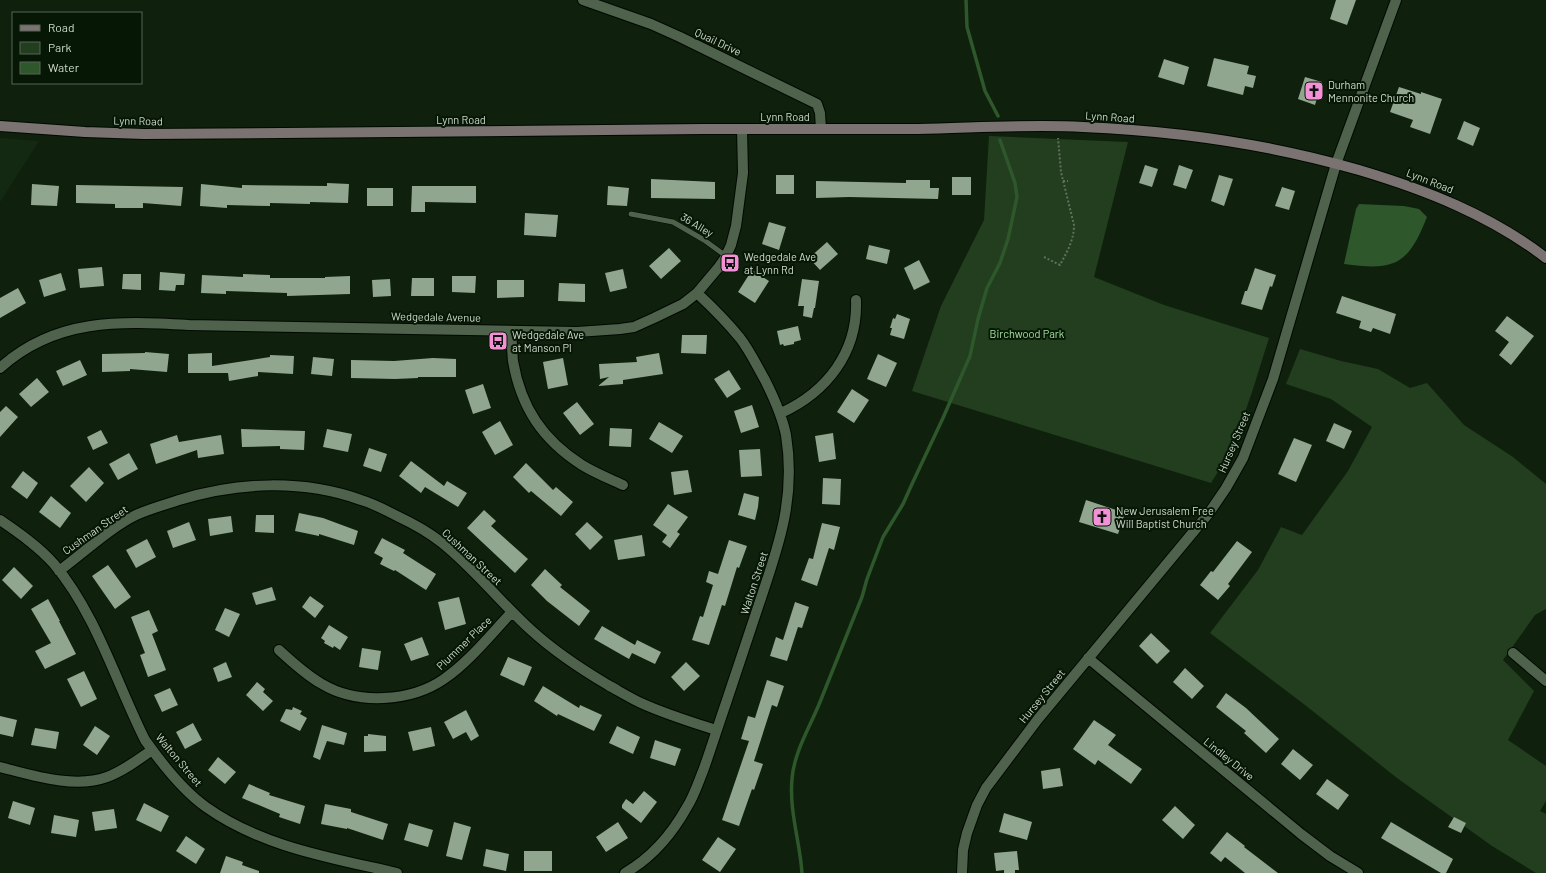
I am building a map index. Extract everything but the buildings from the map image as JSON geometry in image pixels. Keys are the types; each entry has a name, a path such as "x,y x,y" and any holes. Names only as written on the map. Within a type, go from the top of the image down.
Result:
{"street":[{"name":"Quail Drive","path":"583,0 651,24 817,104 820,113 821,129"},
{"name":"Hursey Street","path":"962,873 963,850 967,833 977,805 986,788 1038,719 1209,512 1226,488 1241,462 1273,379 1336,164 1396,0"},
{"name":"Lynn Road","path":"0,126 85,132 144,134 305,134 1059,126 1186,135 1273,149 1336,164 1411,186 1457,205 1493,223 1546,258"},
{"name":"Wedgedale Avenue","path":"0,368 32,344 50,335 94,325 146,322 577,332 634,327 674,309 697,293 726,256 731,245 742,189 742,129"},
{"name":"Walton Street","path":"626,873 635,868 652,854 673,831 689,805 699,781 770,573 786,517 789,466 786,435 780,413 772,393 741,339 697,293"},
{"path":"780,413 814,392 826,381 842,362 855,327 856,300"},
{"path":"511,331 513,362 523,396 541,430 554,444 581,465 623,485"},
{"name":"Cushman Street","path":"59,571 121,524 134,516 150,509 202,494 226,489 262,485 291,486 319,490 360,499 416,525 442,543 464,563 512,612 551,647 580,668 627,696 676,717 716,730"},
{"name":"Walton Street","path":"0,520 25,538 53,563 59,571 77,597 92,623 145,740 193,796 205,806 237,826 260,837 359,869 397,873"},
{"name":"Plummer Place","path":"279,650 316,681 334,690 368,698 401,696 418,692 443,680 470,657 512,612"},
{"path":"1513,653 1546,681"},
{"name":"Lindley Drive","path":"1088,658 1301,834 1330,856 1358,873"},
{"path":"0,767 43,777 74,782 106,777 127,767 152,750"}],"lane":[{"name":"36 Alley","path":"631,214 673,222 704,240 726,256"}],"path":[{"path":"1044,257 1060,265 1072,241 1074,225 1061,172 1058,138 1059,126"},
{"path":"1063,181 1068,181"}],"shaded area":[{"path":"0,138 39,141 0,202"}],"green space":[{"name":"Birchwood Park","path":"989,136 1128,142 1094,277 1164,305 1269,338 1238,431 1211,483 912,391 941,306 984,220"},
{"path":"1300,349 1341,361 1378,369 1410,388 1427,383 1464,425 1513,457 1546,484 1546,609 1535,615 1503,660 1534,691 1508,740 1546,766 1546,801 1540,811 1546,814 1546,873 1536,873 1492,846 1397,778 1305,705 1210,633 1258,570 1281,527 1302,535 1348,471 1372,427 1331,399 1286,384"}],"water":[{"path":"1359,204 1404,206 1419,209 1427,217 1413,246 1406,255 1398,261 1388,265 1361,266 1344,264 1356,209"}],"waterway":[{"path":"966,0 967,27 985,91 998,116"},
{"path":"802,873 793,815 791,791 793,769 799,749 820,702 862,597 867,579 883,537 903,504 970,356 978,319 987,288 1000,263 1008,239 1017,197 1015,183 1000,140"}],"place":[{"name":"Durham Mennonite Church","path":"1314,91"},
{"name":"Wedgedale Ave at Lynn Rd","path":"730,263"},
{"name":"Wedgedale Ave at Manson Pl","path":"498,341"},
{"name":"New Jerusalem Free Will Baptist Church","path":"1102,517"}]}
